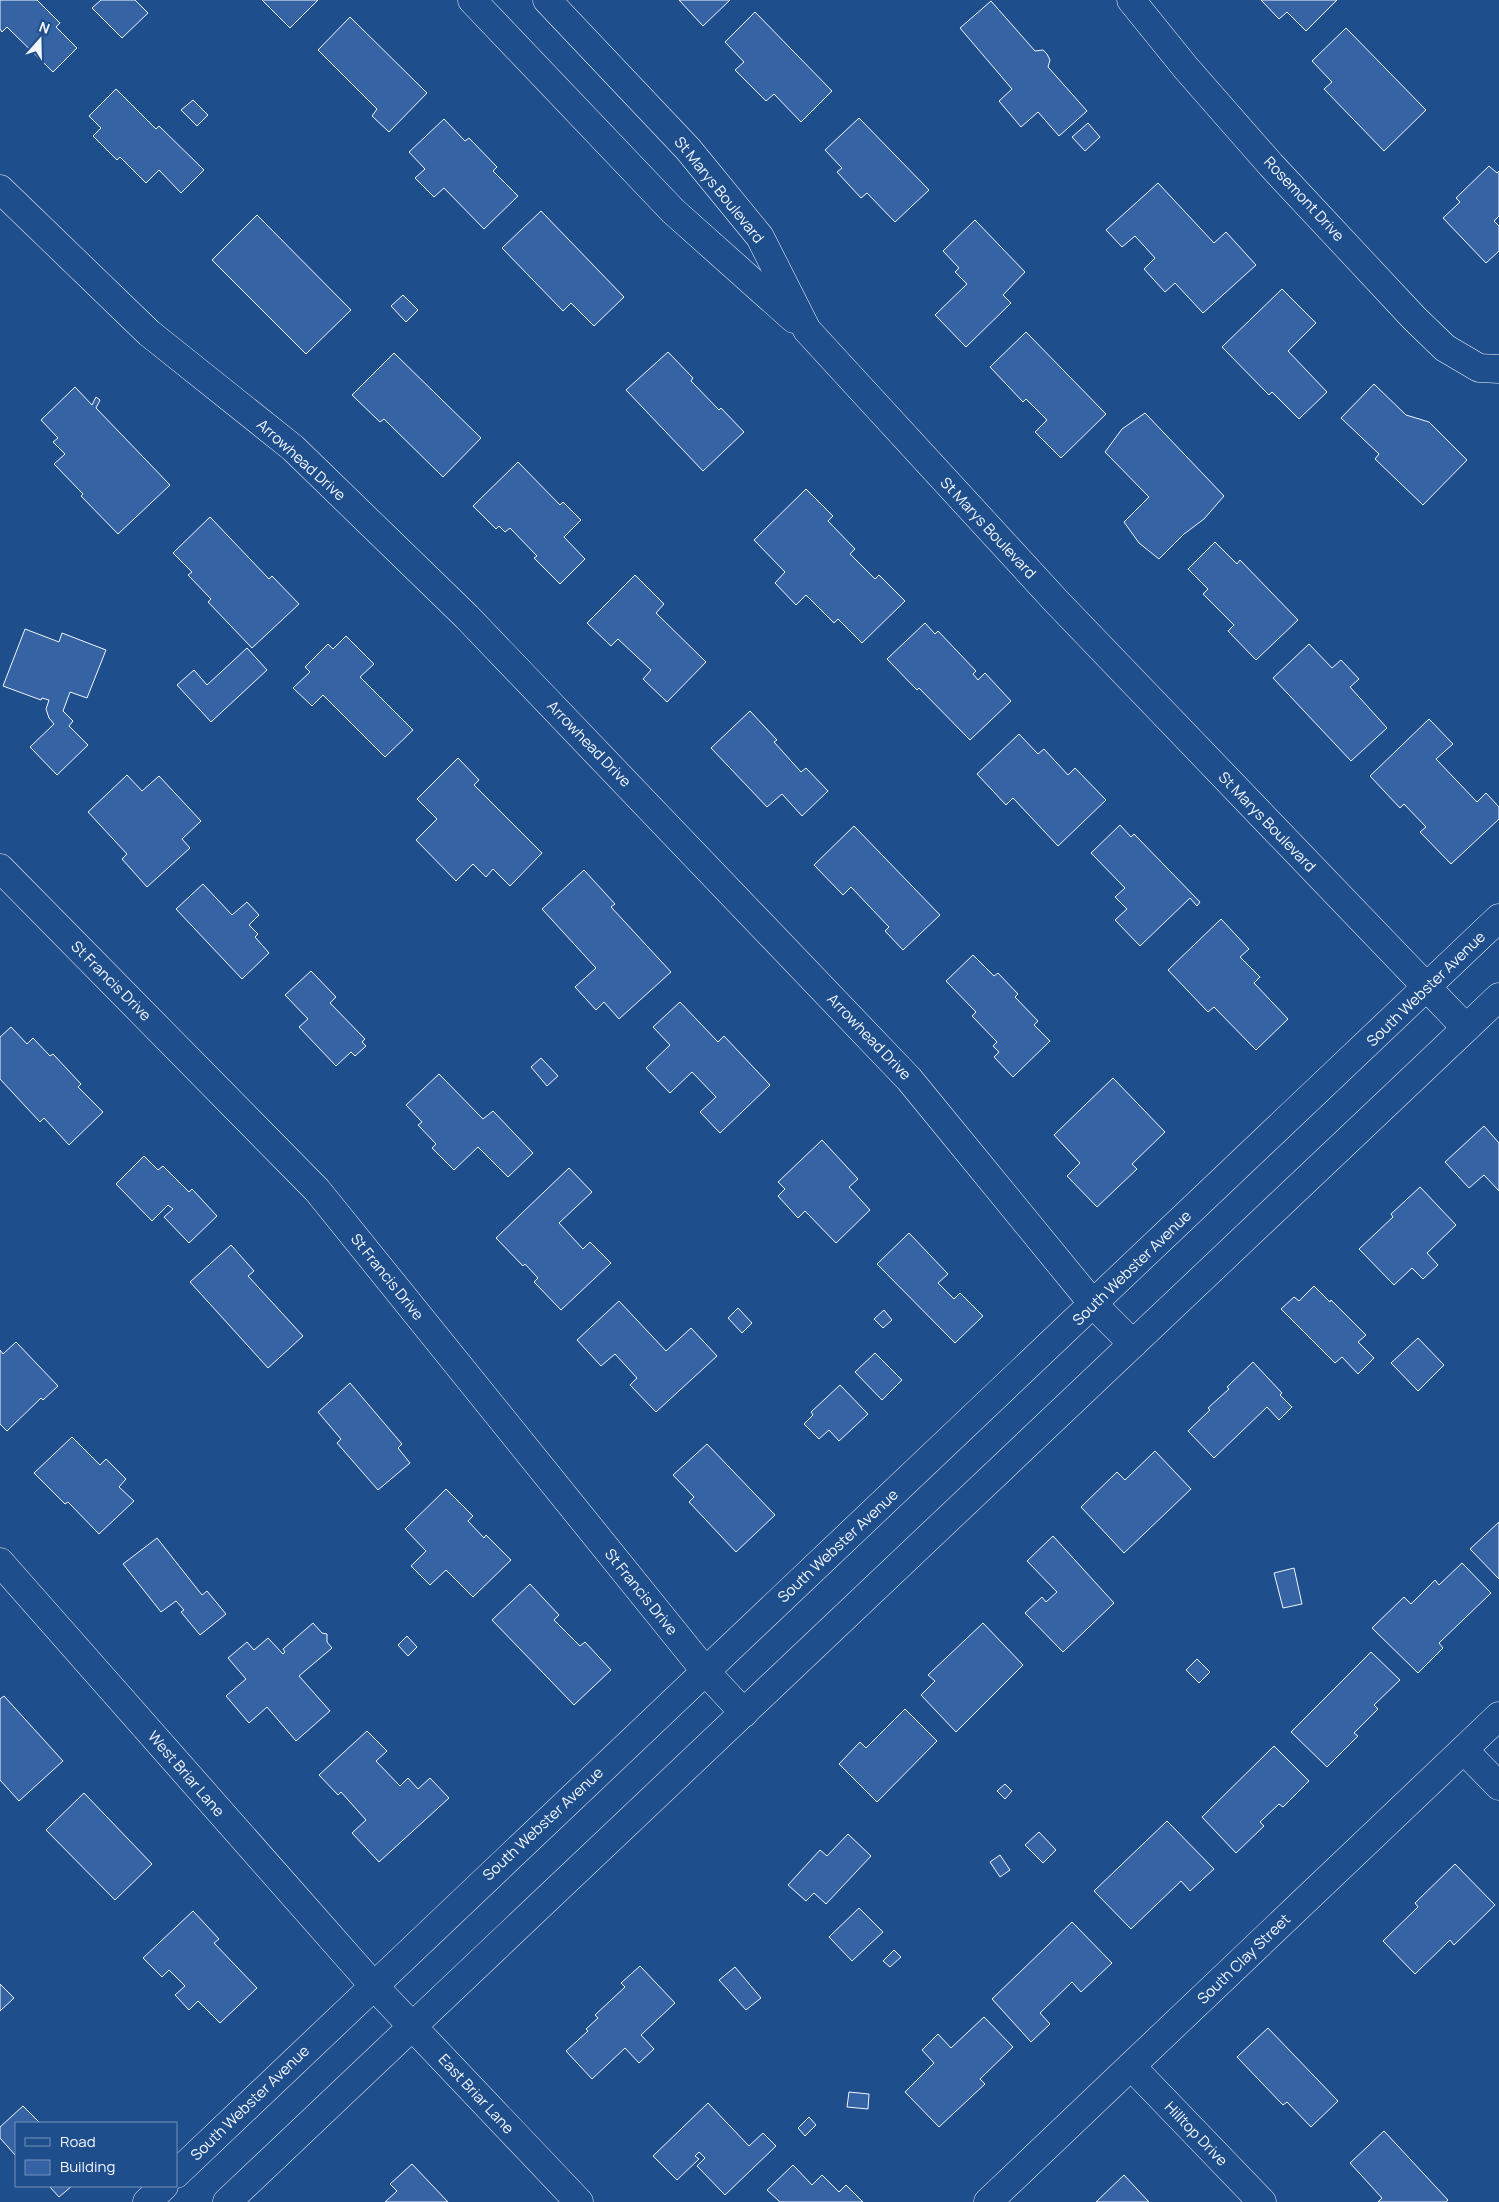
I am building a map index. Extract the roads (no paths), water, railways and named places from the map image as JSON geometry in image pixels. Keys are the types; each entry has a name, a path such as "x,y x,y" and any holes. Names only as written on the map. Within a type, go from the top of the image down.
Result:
{"street":[{"path":"472,0 673,211 806,330"},
{"name":"St Marys Boulevard","path":"547,0 688,148 760,237 806,330 1056,601 1466,1028"},
{"name":"Rosemont Drive","path":"1131,0 1186,68 1258,150 1414,318 1445,348 1479,368 1499,369"},
{"name":"Arrowhead Drive","path":"0,189 149,333 293,448 467,617 909,1079 1094,1304 1133,1344"},
{"name":"St Francis Drive","path":"0,868 317,1190 706,1672 744,1713"},
{"name":"South Webster Avenue","path":"178,2172 1499,918"},
{"path":"227,2202 1499,997"},
{"name":"West Briar Lane","path":"0,1562 373,1985"},
{"name":"South Clay Street","path":"988,2202 1499,1716"},
{"path":"1464,1750 1499,1786"},
{"name":"East Briar Lane","path":"373,1985 579,2202"},
{"name":"Hilltop Drive","path":"1131,2066 1262,2202"},
{"path":"147,2202 163,2187"}]}
